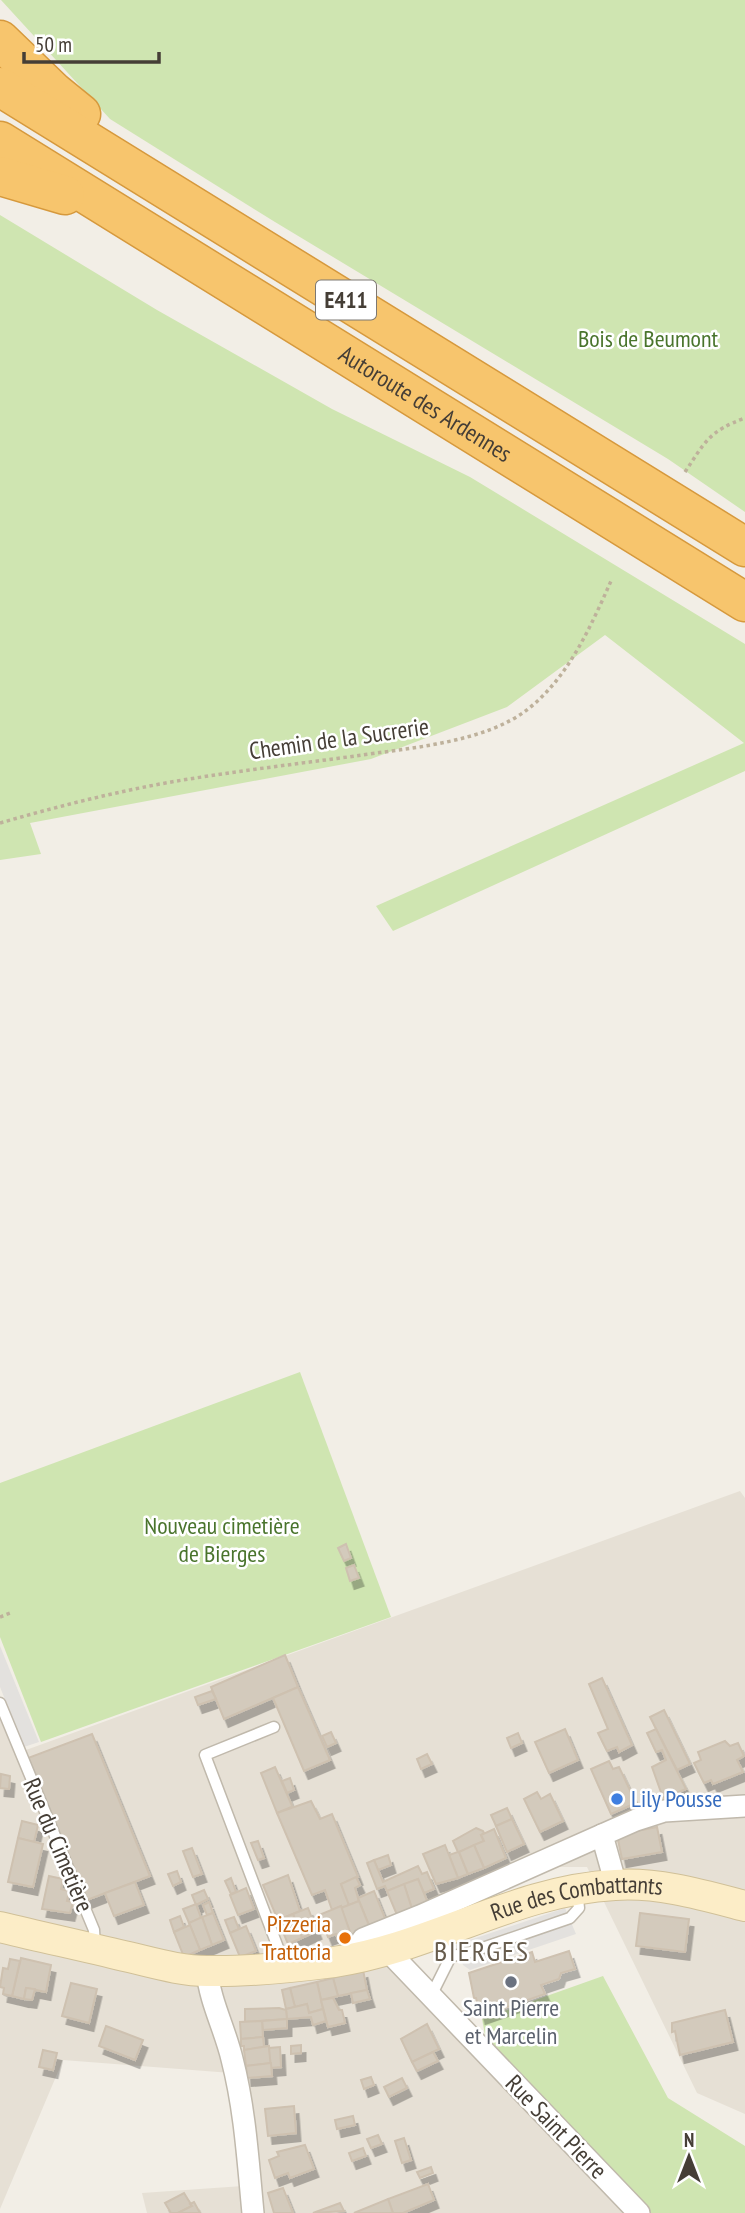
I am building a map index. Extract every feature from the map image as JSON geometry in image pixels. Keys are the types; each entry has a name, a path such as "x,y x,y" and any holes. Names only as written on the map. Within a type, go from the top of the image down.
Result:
{"highway":[{"path":"0,40 54,92 81,114 118,138 137,172"},
{"name":"Autoroute des Ardennes","path":"0,87 745,547"},
{"name":"Autoroute des Ardennes","path":"0,141 745,602"},
{"path":"0,176 105,206"}],"street":[{"path":"356,1958 363,1939 635,1820 664,1811 745,1807"},
{"path":"602,1835 616,1885"},
{"name":"Rue des Combattants","path":"0,1927 175,1968 207,1971 356,1958 387,1950 446,1944 529,1900 577,1889 616,1885 685,1891 745,1906"},
{"name":"Rue Saint Pierre","path":"387,1950 639,2213"},
{"path":"207,1971 208,1988 231,2056 243,2110 253,2213"}],"lane":[{"name":"Rue du Cimetière","path":"0,1703 94,1930 94,1949"},
{"path":"274,1727 205,1755 285,1966"},
{"path":"431,1996 446,1944"}],"path":[{"path":"685,472 709,436 727,424 745,418"},
{"name":"Chemin de la Sucrerie","path":"0,823 65,804 199,778 410,748 459,739 495,727 526,711 545,694 592,624 611,581"},
{"path":"0,1617 13,1612"}],"shaded area":[{"path":"740,1491 745,1498 745,2114 697,2093 587,1867 537,1867 376,1939 635,2213 147,2213 142,2193 243,2186 231,2073 63,2060 0,2209 0,1720 15,1754"},
{"path":"0,1646 39,1742 24,1747 0,1687"},
{"path":"565,1908 576,1934 470,1970 463,1965 455,1945"}],"green space":[{"name":"Bois de Beumont","path":"1,0 745,0 745,512 668,459 275,222 110,119"},
{"path":"0,215 157,310 332,409 470,477 745,644 745,771 393,931 376,906 744,743 605,635 507,707 371,759 30,823 41,854 0,860"},
{"name":"Nouveau cimetière de Bierges","path":"300,1372 391,1617 41,1742 0,1637 0,1483"},
{"path":"603,1976 668,2098 745,2146 745,2213 646,2213 486,2040 482,2019"}],"building":[{"path":"346,1544 351,1558 344,1561 338,1548"},
{"path":"354,1565 359,1578 350,1581 346,1568"},
{"path":"285,1655 298,1687 224,1719 211,1687"},
{"path":"602,1678 632,1745 619,1752 617,1747 607,1751 598,1733 608,1729 589,1684"},
{"path":"298,1687 330,1760 304,1771 273,1698"},
{"path":"212,1691 216,1699 198,1705 195,1697"},
{"path":"664,1710 690,1764 677,1770 650,1717"},
{"path":"565,1729 578,1760 549,1773 535,1742"},
{"path":"656,1729 686,1789 663,1798 652,1767 666,1760 662,1750 656,1752 647,1733"},
{"path":"331,1732 336,1743 327,1747 322,1736"},
{"path":"518,1733 522,1743 511,1748 507,1738"},
{"path":"92,1734 150,1876 87,1900 28,1758"},
{"path":"725,1741 730,1746 738,1743 744,1756 737,1760 743,1772 713,1784 711,1780 704,1783 694,1763 701,1760 698,1752"},
{"path":"427,1754 432,1764 421,1769 417,1759"},
{"path":"609,1761 613,1769 619,1767 636,1803 611,1814 591,1769"},
{"path":"275,1767 293,1808 277,1813 261,1773"},
{"path":"1,1774 10,1776 9,1789 0,1788"},
{"path":"290,1778 294,1790 287,1793 282,1781"},
{"path":"537,1792 541,1799 550,1794 563,1821 540,1832 524,1799"},
{"path":"311,1801 320,1819 332,1814 358,1877 341,1884 349,1905 341,1908 332,1910 325,1890 312,1895 277,1813"},
{"path":"507,1808 512,1819 496,1826 491,1815"},
{"path":"512,1819 524,1844 507,1852 496,1826"},
{"path":"22,1821 38,1825 34,1842 18,1838"},
{"path":"657,1827 662,1852 622,1859 617,1835"},
{"path":"476,1828 483,1831 481,1835 484,1841 459,1852 468,1874 458,1878 449,1855 458,1852 453,1841"},
{"path":"494,1829 506,1858 484,1868 474,1845 484,1841 481,1835"},
{"path":"18,1838 43,1844 33,1887 8,1882"},
{"path":"258,1841 264,1858 258,1860 251,1843"},
{"path":"445,1845 458,1878 436,1884 423,1854"},
{"path":"474,1845 484,1868 468,1874 459,1852"},
{"path":"192,1848 202,1874 193,1877 183,1851"},
{"path":"388,1855 391,1865 378,1870 374,1860"},
{"path":"374,1860 383,1882 418,1866 422,1874 427,1872 434,1889 424,1893 418,1879 387,1891 385,1886 377,1889 367,1863"},
{"path":"177,1871 181,1882 173,1886 168,1874"},
{"path":"288,1875 300,1911 278,1920 263,1885"},
{"path":"49,1876 63,1879 61,1889 69,1891 67,1901 73,1902 70,1913 42,1909"},
{"path":"356,1877 360,1885 355,1888 359,1901 349,1905 341,1884"},
{"path":"231,1878 236,1892 231,1894 225,1881"},
{"path":"418,1879 428,1903 412,1909 404,1884"},
{"path":"135,1882 144,1905 114,1916 105,1893"},
{"path":"404,1884 412,1909 397,1915 387,1891"},
{"path":"246,1888 254,1909 238,1915 230,1895"},
{"path":"204,1890 208,1899 196,1905 192,1895"},
{"path":"374,1891 386,1921 370,1928 358,1898"},
{"path":"359,1901 370,1928 351,1935 341,1908"},
{"path":"209,1902 213,1913 207,1915 203,1905"},
{"path":"196,1904 201,1918 189,1923 183,1909"},
{"path":"341,1906 351,1935 338,1940 336,1934 328,1937 319,1915"},
{"path":"308,1908 317,1931 302,1938 293,1914"},
{"path":"213,1913 224,1940 212,1945 202,1917"},
{"path":"640,1913 689,1919 685,1952 636,1946"},
{"path":"293,1914 302,1938 288,1944 278,1920"},
{"path":"180,1916 184,1927 174,1932 170,1920"},
{"path":"202,1917 212,1945 200,1950 189,1923"},
{"path":"234,1917 239,1929 230,1933 225,1920"},
{"path":"190,1925 200,1950 184,1957 174,1932"},
{"path":"246,1926 256,1951 240,1957 230,1933"},
{"name":"Saint Pierre et Marcelin","path":"569,1951 575,1969 561,1973 559,1979 541,1985 545,1994 481,2016 469,1973 532,1952 535,1962"},
{"path":"21,1958 51,1965 46,1992 26,1988 24,1999 12,1996"},
{"path":"10,1959 20,1961 12,1996 3,1994 4,1988 0,1987 3,1968 8,1969"},
{"path":"363,1970 367,1990 338,1996 333,1978"},
{"path":"333,1978 338,1996 321,2000 317,1982"},
{"path":"317,1982 323,2009 309,2013 307,2004 295,2007 290,1988"},
{"path":"71,1983 97,1989 89,2023 62,2016"},
{"path":"26,1988 35,1989 32,2000 24,1999"},
{"path":"290,1988 295,2007 286,2009 282,1990"},
{"path":"367,1990 370,1999 353,2003 351,1993"},
{"path":"333,1998 339,2010 342,2010 345,2023 328,2027 321,2000"},
{"path":"307,2004 309,2013 323,2009 326,2021 313,2025 311,2017 287,2019 286,2009"},
{"path":"245,2009 286,2010 287,2019 245,2022"},
{"path":"725,2010 733,2042 680,2055 675,2031 672,2032 672,2023"},
{"path":"287,2019 287,2028 263,2030 262,2021"},
{"path":"262,2021 263,2037 241,2039 240,2022"},
{"path":"427,2024 439,2049 412,2062 401,2039"},
{"path":"106,2026 143,2040 135,2060 99,2046"},
{"path":"263,2037 264,2047 244,2050 244,2046 241,2046 241,2039"},
{"path":"301,2045 301,2053 291,2054 291,2046"},
{"path":"269,2046 271,2063 246,2066 244,2050"},
{"path":"280,2047 281,2067 271,2068 269,2048"},
{"path":"43,2050 57,2053 53,2070 39,2067"},
{"path":"433,2052 438,2061 417,2071 412,2062"},
{"path":"271,2063 272,2076 247,2078 246,2066"},
{"path":"371,2077 374,2085 364,2089 361,2080"},
{"path":"402,2078 407,2088 389,2097 384,2087"},
{"path":"294,2106 296,2133 268,2136 265,2109"},
{"path":"353,2116 355,2125 337,2129 335,2120"},
{"path":"378,2135 382,2144 371,2148 367,2139"},
{"path":"404,2138 411,2160 402,2163 395,2141"},
{"path":"305,2145 314,2169 290,2178 288,2173 275,2178 269,2160 279,2156 277,2152"},
{"path":"363,2148 366,2156 352,2161 349,2153"},
{"path":"431,2167 433,2173 420,2178 417,2172"},
{"path":"428,2184 434,2200 403,2213 393,2213 388,2199"},
{"path":"283,2188 293,2213 274,2213 268,2193"},
{"path":"184,2193 192,2206 178,2213 171,2213 165,2203"},
{"path":"388,2199 393,2213 354,2213"},
{"path":"194,2202 200,2213 178,2213 192,2206 190,2204"},
{"path":"340,2203 344,2211 313,2213"}],"place":[{"name":"Lily Pousse","path":"617,1799"},
{"name":"Pizzeria Trattoria","path":"345,1938"},
{"name":"Saint Pierre et Marcelin","path":"511,1982"}],"district":[{"name":"BIERGES","path":"482,1951"}]}
